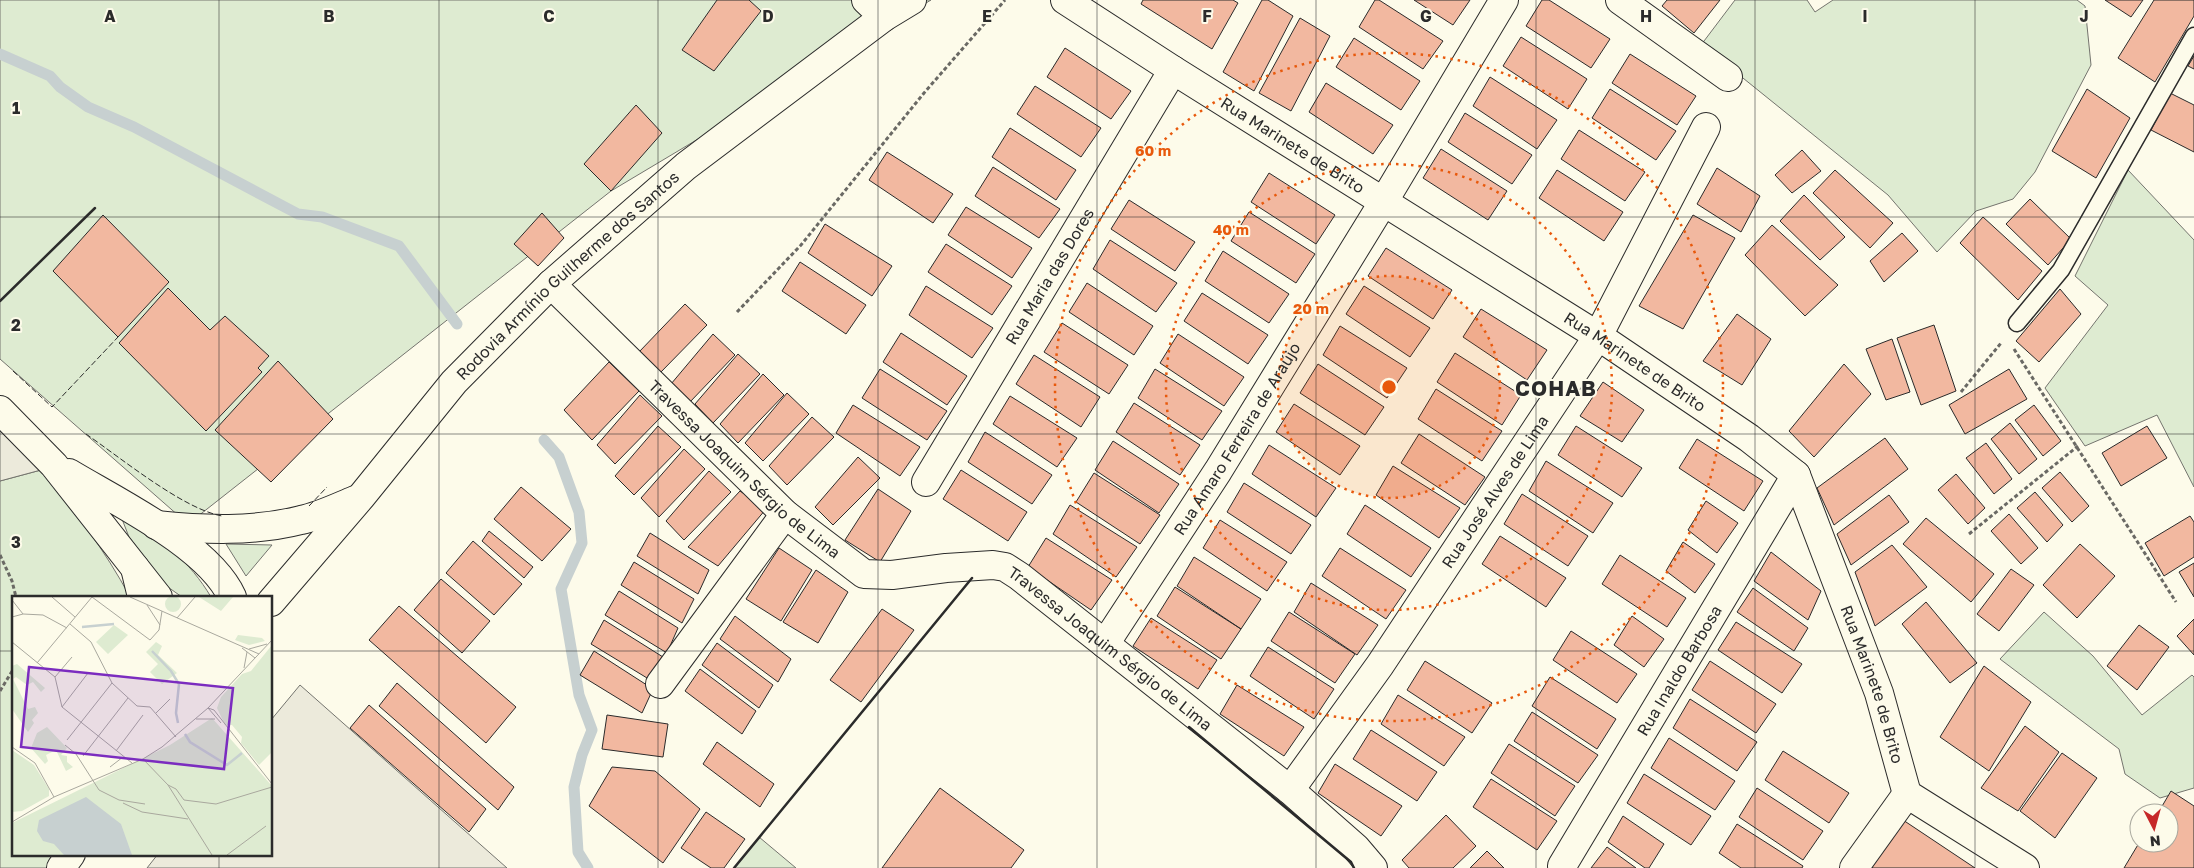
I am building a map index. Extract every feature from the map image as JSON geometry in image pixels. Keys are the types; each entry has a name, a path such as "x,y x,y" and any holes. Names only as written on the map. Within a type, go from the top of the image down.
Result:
{"street":[{"name":"Rodovia Armínio Guilherme dos Santos","path":"272,601 361,497 454,382 551,284 686,166 875,8 912,0"},
{"name":"Rua Marinete de Brito","path":"1065,0 1096,7 1173,70 1598,336 1749,438 1796,475 1879,693 1907,794"},
{"name":"Rua Amaro Ferreira de Araújo","path":"1105,644 1218,470 1384,201 1504,0"},
{"path":"1620,0 1728,77"},
{"name":"Rua Maria das Dores","path":"926,482 1173,70"},
{"name":"Rua José Alves de Lima","path":"1290,790 1380,666 1598,336 1706,127"},
{"name":"Travessa Joaquim Sérgio de Lima","path":"551,284 785,514 864,574 892,575 946,568 993,565 1005,567 1019,576 1290,790 1356,848 1373,868"},
{"path":"0,410 54,465 157,596"},
{"path":"54,465 178,538 215,570 231,596"},
{"name":"Rua Inaldo Barbosa","path":"1562,866 1796,475"},
{"path":"156,525 195,529 272,526 301,520 361,497"},
{"path":"660,684 785,514"},
{"path":"135,568 142,596"},
{"path":"1854,868 1907,794 2025,868"},
{"path":"60,868 69,856"}],"lane":[{"path":"2017,323 2061,270 2194,36"}],"path":[{"path":"737,312 801,245 918,101 1005,0"},
{"path":"1961,392 2017,323"},
{"path":"2017,323 2011,338 2015,351 2078,446 2176,602"},
{"path":"1969,534 2078,446"},
{"path":"0,554 12,580 16,596"},
{"path":"0,690 12,671"}],"green space":[{"path":"0,0 931,0 611,191 188,524 0,359"},
{"path":"1735,0 1807,0 1815,12 1833,0 2077,0 2085,6 2091,65 2035,172 2013,199 1976,211 1937,252 1888,195 1733,70 1698,49"},
{"path":"2128,170 2194,240 2194,487 2157,415 2085,446 2045,388 2108,305 2075,276"},
{"path":"41,470 89,531 129,596 12,596 12,856 57,856 49,868 0,868 0,481"},
{"path":"122,519 148,532 172,550 194,572 210,596 181,596 165,585 129,537"},
{"path":"226,544 272,545 246,576"},
{"path":"2044,612 2093,656 2142,715 2192,675 2194,677 2194,788 2160,798 2125,774 2119,749 2000,659"},
{"path":"759,837 796,868 734,868"}],"shaded area":[{"path":"0,431 41,470 0,481"},
{"path":"300,685 507,868 147,868 156,856 272,856 272,719"}],"building":[{"path":"717,0 749,0 761,11 714,71 682,50"},
{"path":"1143,0 1233,0 1238,3 1212,49 1141,4"},
{"path":"1262,0 1268,0 1293,16 1254,91 1223,72"},
{"path":"1375,0 1379,0 1443,41 1423,69 1359,27"},
{"path":"1414,0 1470,0 1453,25"},
{"path":"1542,0 1549,0 1610,39 1591,68 1526,26"},
{"path":"1667,0 1720,0 1694,33 1662,6"},
{"path":"2105,0 2143,0 2131,17"},
{"path":"2154,0 2194,0 2194,16 2155,82 2118,58"},
{"path":"1300,18 1330,36 1291,111 1259,93"},
{"path":"1521,37 1587,79 1568,109 1503,66"},
{"path":"1354,38 1420,81 1401,110 1336,67"},
{"path":"1065,48 1131,91 1111,119 1047,77"},
{"path":"1630,54 1696,96 1677,125 1612,83"},
{"path":"2194,56 2194,69 2188,66"},
{"path":"1490,77 1557,120 1537,149 1473,106"},
{"path":"1326,83 1393,125 1373,154 1309,112"},
{"path":"1035,86 1101,128 1081,157 1017,114"},
{"path":"1610,89 1676,131 1656,160 1592,118"},
{"path":"2087,89 2130,118 2096,178 2052,151"},
{"path":"2170,93 2194,105 2194,152 2151,130"},
{"path":"636,105 662,133 611,191 584,164"},
{"path":"1465,113 1532,155 1512,184 1448,142"},
{"path":"1010,128 1076,170 1056,200 992,157"},
{"path":"1579,130 1645,172 1625,201 1561,159"},
{"path":"1441,149 1507,191 1488,220 1423,178"},
{"path":"1802,150 1821,171 1792,193 1775,175"},
{"path":"887,152 953,194 933,223 869,180"},
{"path":"993,167 1060,209 1039,238 975,196"},
{"path":"1717,168 1760,196 1741,232 1697,204"},
{"path":"1557,170 1623,212 1604,241 1539,198"},
{"path":"1835,170 1893,223 1870,248 1813,193"},
{"path":"1269,173 1335,215 1316,244 1251,202"},
{"path":"1804,195 1845,237 1820,260 1780,221"},
{"path":"2030,199 2071,239 2048,265 2006,224"},
{"path":"1129,200 1195,242 1175,271 1111,229"},
{"path":"966,207 1032,248 1012,278 948,235"},
{"path":"1249,212 1315,254 1296,283 1231,241"},
{"path":"542,213 564,238 538,266 514,244"},
{"path":"103,215 169,282 118,337 53,271"},
{"path":"1693,215 1735,238 1683,329 1639,306"},
{"path":"1983,217 2042,271 2018,300 1960,243"},
{"path":"825,224 892,266 872,296 808,253"},
{"path":"1772,225 1838,285 1805,316 1745,255"},
{"path":"1902,233 1918,251 1884,282 1870,261"},
{"path":"1110,240 1177,283 1156,312 1093,269"},
{"path":"946,244 1012,286 992,315 928,272"},
{"path":"1386,248 1452,290 1433,319 1368,276"},
{"path":"1223,251 1289,294 1269,323 1205,281"},
{"path":"800,262 866,305 846,334 782,291"},
{"path":"1087,283 1153,326 1134,355 1069,312"},
{"path":"926,286 993,328 972,358 909,315"},
{"path":"1364,286 1430,328 1410,357 1346,314"},
{"path":"168,288 210,330 225,316 269,356 258,368 262,372 206,431 119,343"},
{"path":"2060,289 2081,314 2039,362 2016,341"},
{"path":"1202,293 1268,335 1248,364 1184,321"},
{"path":"685,304 707,325 660,373 639,352"},
{"path":"1481,309 1547,350 1527,380 1463,337"},
{"path":"1737,314 1771,339 1742,385 1703,361"},
{"path":"1062,323 1128,365 1109,394 1044,352"},
{"path":"1934,325 1956,391 1921,405 1897,338"},
{"path":"1340,326 1407,368 1387,398 1323,355"},
{"path":"901,333 967,376 947,405 883,362"},
{"path":"713,334 735,355 689,403 671,384"},
{"path":"1178,334 1244,377 1224,406 1160,363"},
{"path":"1892,339 1910,392 1886,400 1866,349"},
{"path":"1455,353 1521,395 1502,425 1437,382"},
{"path":"738,354 760,374 713,423 695,404"},
{"path":"1034,355 1100,397 1081,427 1016,384"},
{"path":"278,361 333,419 271,482 215,430"},
{"path":"609,362 639,391 592,440 564,410"},
{"path":"1318,364 1384,407 1365,435 1300,393"},
{"path":"1844,364 1871,394 1814,457 1789,431"},
{"path":"880,369 947,411 927,440 862,398"},
{"path":"1155,369 1222,411 1202,440 1138,398"},
{"path":"2009,369 2027,399 1965,434 1949,405"},
{"path":"763,374 784,395 738,443 720,424"},
{"path":"1603,382 1644,410 1622,442 1580,416"},
{"path":"1436,389 1502,431 1482,461 1418,419"},
{"path":"787,393 809,414 763,461 745,443"},
{"path":"640,395 662,416 615,464 597,445"},
{"path":"1010,396 1077,438 1057,467 993,424"},
{"path":"1134,403 1200,445 1180,475 1116,432"},
{"path":"1294,404 1360,446 1340,475 1276,432"},
{"path":"853,405 920,447 900,476 836,433"},
{"path":"2034,405 2061,441 2043,456 2015,420"},
{"path":"812,417 834,437 787,485 769,466"},
{"path":"2010,423 2037,459 2019,474 1991,439"},
{"path":"658,426 681,447 634,495 615,476"},
{"path":"1576,426 1642,468 1622,497 1558,455"},
{"path":"2147,426 2167,458 2121,486 2102,453"},
{"path":"985,432 1052,475 1032,504 968,462"},
{"path":"1419,434 1485,477 1465,505 1401,463"},
{"path":"1885,438 1908,469 1834,525 1817,488"},
{"path":"1697,439 1763,481 1744,511 1679,468"},
{"path":"1113,441 1179,484 1159,513 1095,470"},
{"path":"1986,443 2012,479 1994,494 1966,458"},
{"path":"1269,445 1336,488 1316,517 1252,474"},
{"path":"684,449 705,469 659,517 641,498"},
{"path":"858,457 880,478 833,525 815,507"},
{"path":"1546,461 1613,503 1593,533 1529,491"},
{"path":"1393,466 1460,508 1439,538 1376,495"},
{"path":"961,470 1027,512 1008,541 943,499"},
{"path":"709,471 731,492 684,540 666,521"},
{"path":"2060,472 2089,506 2072,522 2042,488"},
{"path":"1094,473 1160,515 1140,544 1076,502"},
{"path":"1956,474 1985,508 1968,524 1938,490"},
{"path":"1244,483 1311,525 1291,554 1227,512"},
{"path":"521,487 571,529 542,561 494,519"},
{"path":"878,489 911,511 880,562 845,540"},
{"path":"740,491 766,509 718,566 688,547"},
{"path":"2035,492 2063,525 2047,542 2017,508"},
{"path":"1522,494 1588,536 1568,566 1504,524"},
{"path":"1889,495 1909,522 1851,565 1837,534"},
{"path":"1706,501 1738,523 1717,553 1688,530"},
{"path":"1070,505 1137,547 1116,577 1053,534"},
{"path":"1365,505 1431,548 1411,577 1347,534"},
{"path":"2009,514 2038,548 2021,564 1991,531"},
{"path":"2190,516 2194,522 2194,557 2164,576 2145,543"},
{"path":"1926,518 1994,574 1971,602 1903,544"},
{"path":"1220,520 1287,562 1267,591 1203,548"},
{"path":"489,531 533,567 524,578 482,541"},
{"path":"650,533 709,570 698,594 637,556"},
{"path":"1500,536 1566,578 1546,607 1482,564"},
{"path":"1046,538 1112,580 1091,610 1028,567"},
{"path":"473,541 522,584 494,615 446,573"},
{"path":"1683,542 1715,564 1695,593 1666,571"},
{"path":"2080,544 2115,576 2077,618 2043,585"},
{"path":"1892,545 1927,587 1875,626 1855,572"},
{"path":"779,548 812,570 781,621 746,599"},
{"path":"1340,548 1406,590 1386,619 1322,576"},
{"path":"1771,552 1821,591 1808,620 1754,581"},
{"path":"1620,555 1686,598 1667,627 1602,584"},
{"path":"1194,557 1261,599 1241,629 1177,586"},
{"path":"634,562 694,599 682,623 621,585"},
{"path":"2194,563 2194,597 2179,572"},
{"path":"2011,569 2034,585 1999,631 1977,614"},
{"path":"816,570 848,592 818,643 783,622"},
{"path":"441,579 490,621 462,653 414,610"},
{"path":"1311,583 1378,625 1357,655 1294,612"},
{"path":"1175,587 1241,629 1221,659 1157,616"},
{"path":"1753,588 1808,628 1794,651 1737,612"},
{"path":"619,591 678,628 667,653 605,615"},
{"path":"1926,602 1977,663 1950,683 1902,624"},
{"path":"399,606 516,707 486,743 369,640"},
{"path":"882,609 914,630 861,702 830,680"},
{"path":"1289,612 1355,654 1335,683 1271,641"},
{"path":"735,616 791,659 778,682 720,639"},
{"path":"1632,616 1664,639 1644,667 1614,645"},
{"path":"1151,618 1217,660 1198,689 1133,646"},
{"path":"2194,619 2194,655 2177,636"},
{"path":"604,620 663,657 652,681 591,644"},
{"path":"1736,622 1802,664 1782,693 1718,650"},
{"path":"2139,625 2169,647 2137,690 2107,666"},
{"path":"1571,631 1637,674 1617,703 1553,660"},
{"path":"717,643 773,685 759,708 702,665"},
{"path":"1268,647 1334,689 1314,719 1250,676"},
{"path":"594,651 653,689 642,713 580,675"},
{"path":"1425,661 1492,703 1472,733 1407,690"},
{"path":"1710,661 1776,704 1756,733 1692,690"},
{"path":"1984,666 2031,702 1989,771 1940,737"},
{"path":"700,669 756,711 742,734 685,691"},
{"path":"1550,677 1616,719 1597,749 1532,706"},
{"path":"397,683 514,787 498,810 379,706"},
{"path":"1237,685 1304,727 1284,756 1220,714"},
{"path":"1398,695 1465,737 1444,766 1381,724"},
{"path":"1690,699 1757,742 1737,771 1673,728"},
{"path":"369,705 486,809 469,832 350,728"},
{"path":"1532,712 1598,755 1578,783 1514,741"},
{"path":"607,715 668,724 663,757 602,749"},
{"path":"2025,726 2059,752 2018,811 1981,788"},
{"path":"1371,730 1437,772 1417,801 1353,759"},
{"path":"1669,738 1735,781 1715,810 1651,768"},
{"path":"717,742 774,784 760,807 703,764"},
{"path":"1509,744 1575,786 1555,816 1491,773"},
{"path":"1783,751 1849,793 1829,823 1765,780"},
{"path":"2062,753 2097,778 2055,838 2020,811"},
{"path":"1335,764 1402,806 1381,836 1318,793"},
{"path":"612,767 655,771 700,809 663,863 589,806"},
{"path":"1644,774 1711,816 1691,845 1627,803"},
{"path":"1491,779 1557,821 1537,850 1473,807"},
{"path":"940,788 1024,850 1011,868 882,868"},
{"path":"1757,788 1823,831 1803,860 1739,817"},
{"path":"2171,791 2194,806 2194,868 2124,868 2133,853 2179,853 2179,803 2164,803"},
{"path":"706,812 745,839 724,868 711,868 681,848"},
{"path":"1446,815 1476,846 1453,868 1409,868 1402,860"},
{"path":"1623,816 1664,844 1649,868 1645,868 1608,842"},
{"path":"1897,816 1975,868 1873,868 1868,864"},
{"path":"1737,824 1803,866 1802,868 1741,868 1719,853"},
{"path":"1607,847 1636,868 1591,868"},
{"path":"1487,851 1504,868 1470,868"}],"waterway":[{"path":"0,54 50,76 60,87 88,107 134,127 298,214 322,217 399,246 457,324"},
{"path":"544,440 559,457 579,512 582,543 561,589 579,695 592,730 582,755 574,787 578,852 588,868"}],"fence":[{"path":"13,371 52,407 118,337"},
{"path":"86,434 134,469 189,504 222,516"},
{"path":"309,506 327,487"}],"wall":[{"path":"0,301 95,208"},
{"path":"734,868 972,578"},
{"path":"1189,727 1351,862 1354,868"}],"district":[{"name":"COHAB","path":"1556,389"}]}
